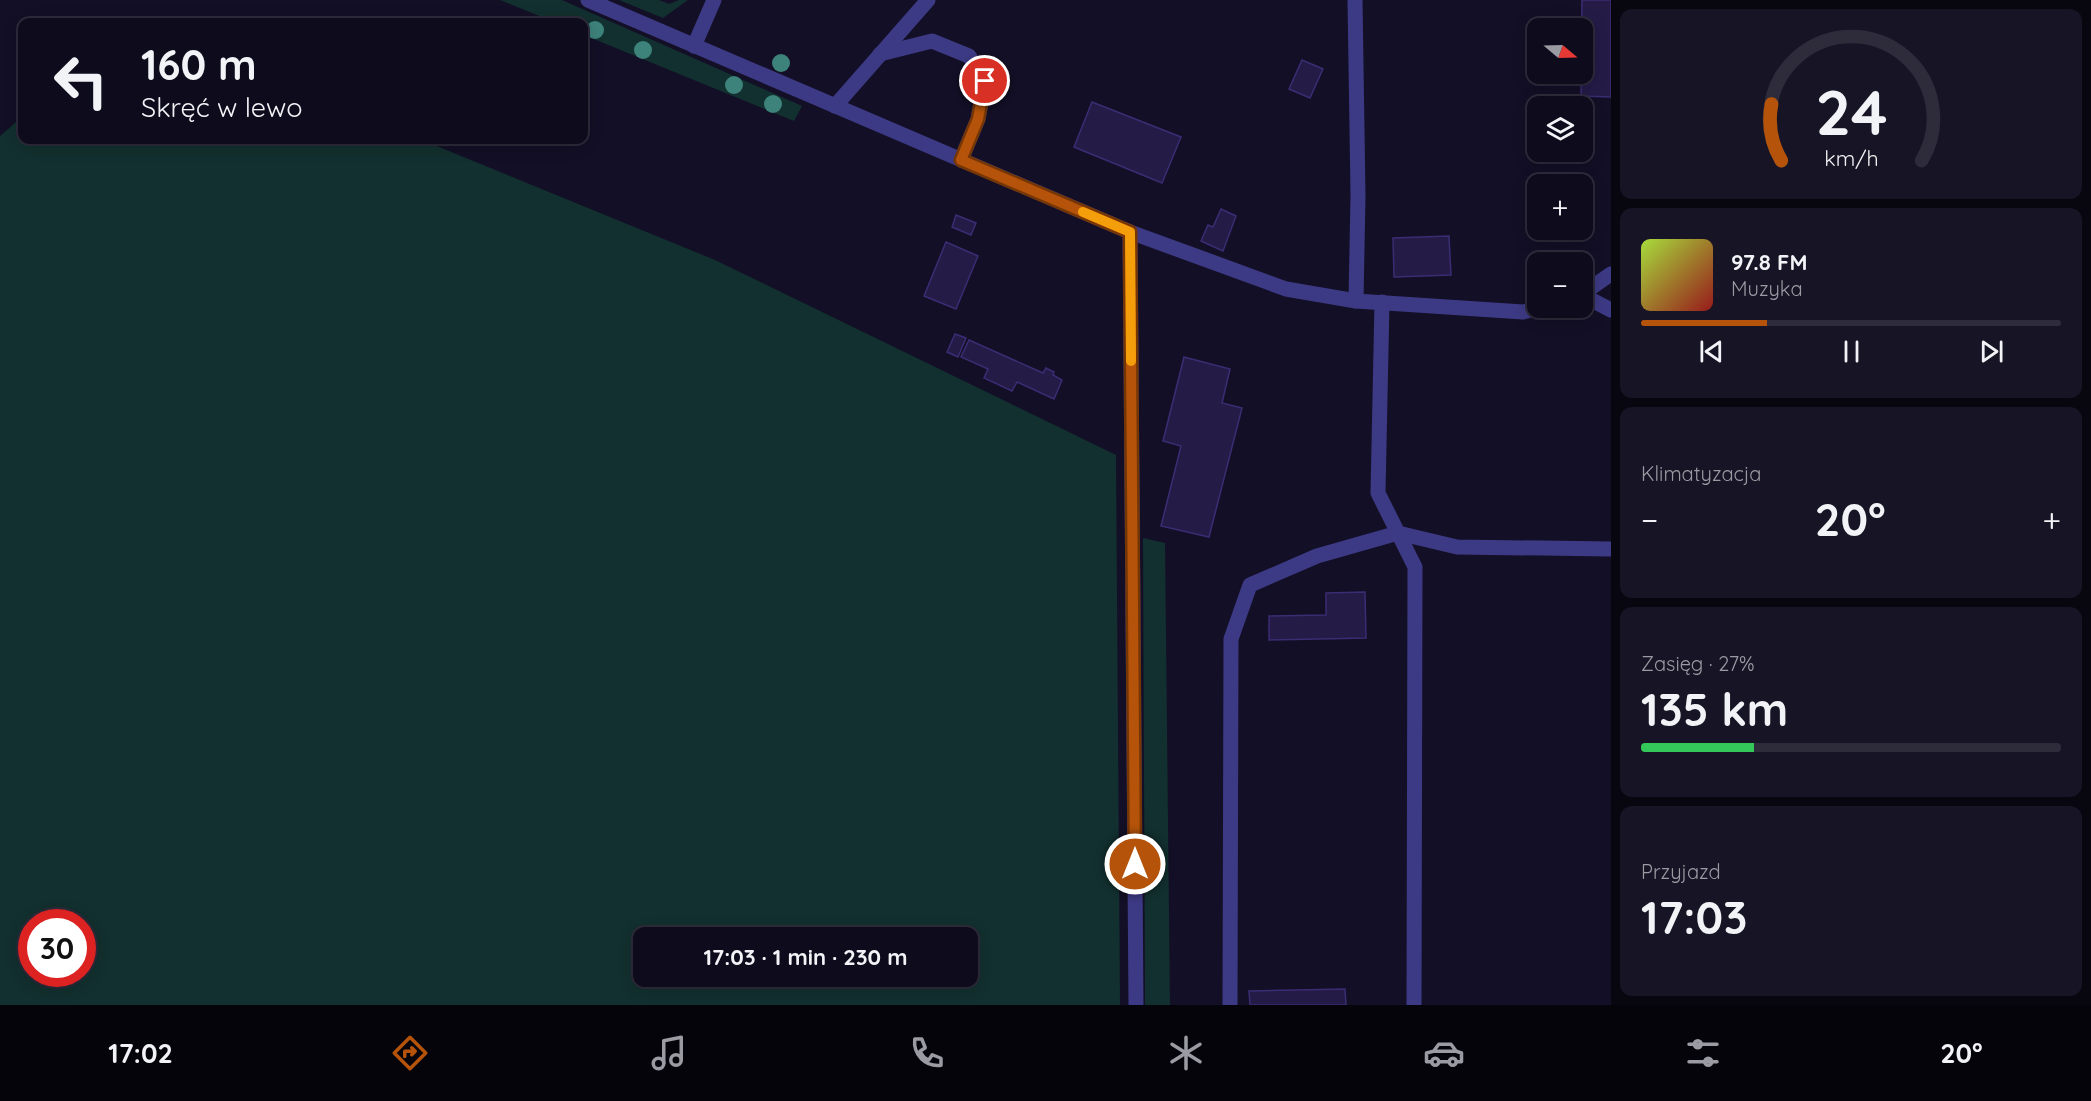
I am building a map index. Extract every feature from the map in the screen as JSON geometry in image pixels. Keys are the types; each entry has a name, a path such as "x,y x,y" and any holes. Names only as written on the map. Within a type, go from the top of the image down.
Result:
{"street":[{"path":"588,0 1130,232 1286,289 1356,301 1527,311"},
{"path":"694,46 714,0"},
{"path":"836,106 928,0"},
{"path":"1355,0 1358,195 1356,301"},
{"path":"880,54 932,41 969,56 985,81 978,119 961,160"},
{"path":"1130,232 1136,1005"},
{"path":"1593,287 1611,274"},
{"path":"1593,301 1611,310"},
{"path":"1382,302 1378,493 1415,567 1414,1005"},
{"path":"1230,1005 1231,639 1250,585 1317,556 1398,533 1457,547 1611,549"}],"green space":[{"path":"500,0 562,0 802,106 794,121 588,37 588,18 544,18"},
{"path":"619,0 659,0 669,4 679,0 688,0 663,18"},
{"path":"18,120 18,144 432,144 715,260 1116,455 1120,1005 0,1005 0,136"},
{"path":"1143,538 1165,543 1170,1005 1145,1005"}],"building":[{"path":"1582,0 1611,0 1611,97 1581,96 1581,84 1593,84 1593,18 1582,18"},
{"path":"1302,60 1323,69 1310,98 1289,89"},
{"path":"1092,102 1181,137 1162,183 1074,147"},
{"path":"1221,209 1236,216 1223,251 1201,241 1208,225 1213,227"},
{"path":"956,215 976,223 971,235 952,227"},
{"path":"1449,236 1451,275 1394,277 1393,238"},
{"path":"946,242 978,256 956,309 924,296"},
{"path":"955,334 966,338 958,357 947,352"},
{"path":"969,340 1043,373 1046,368 1054,372 1053,375 1062,380 1054,399 1017,382 1012,391 984,378 988,369 961,357"},
{"path":"1184,357 1230,369 1222,403 1242,408 1209,537 1161,526 1181,446 1163,441"},
{"path":"1365,592 1366,638 1269,640 1269,616 1326,615 1326,593"},
{"path":"1345,989 1346,1005 1250,1005 1249,991"}],"slow traffic":[{"path":"1083,212 1130,232 1131,361"}],"route":[{"path":"985,81 978,119 961,160 1130,232 1135,864"}]}
